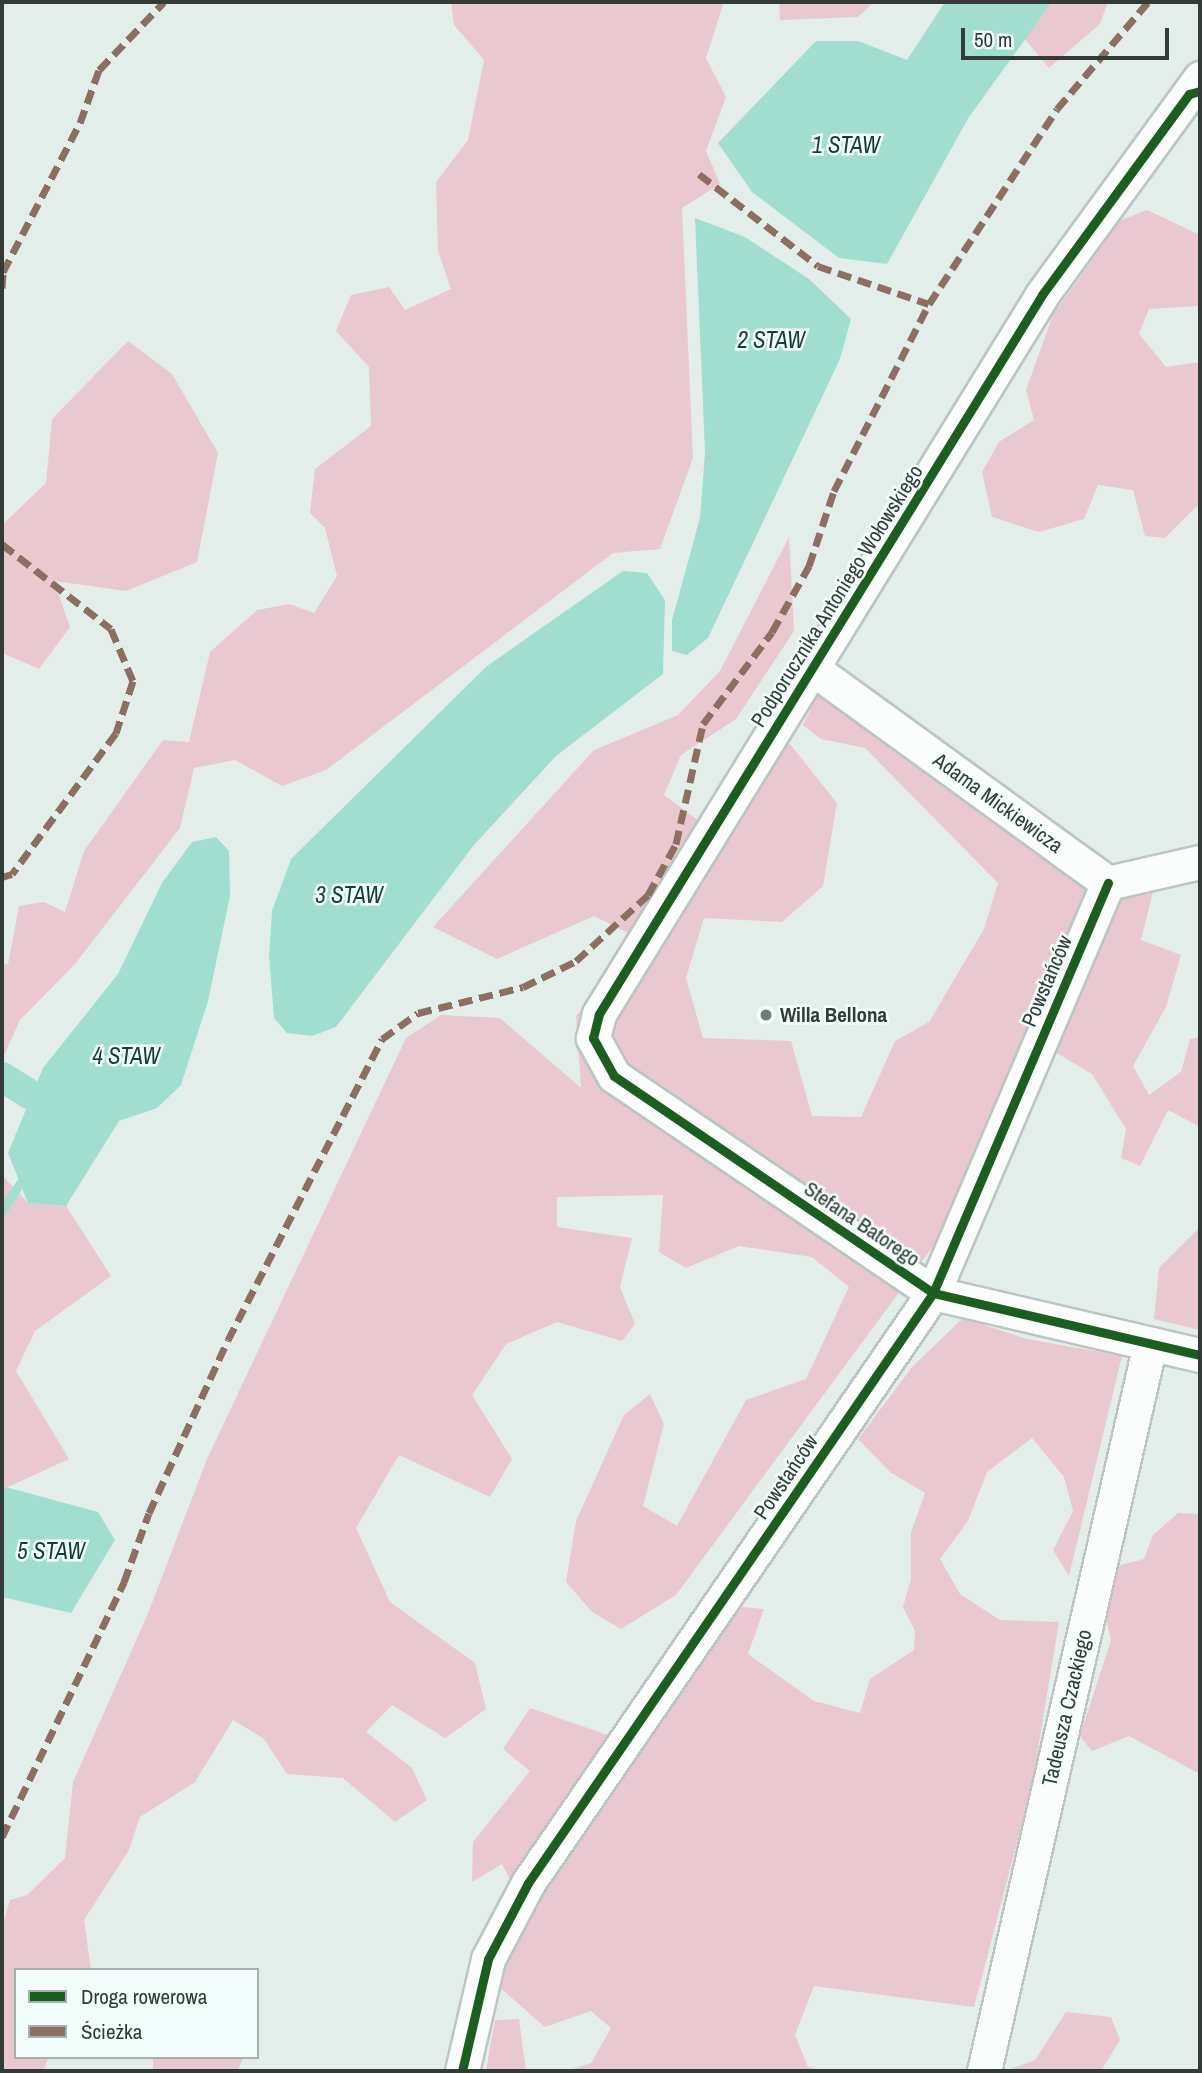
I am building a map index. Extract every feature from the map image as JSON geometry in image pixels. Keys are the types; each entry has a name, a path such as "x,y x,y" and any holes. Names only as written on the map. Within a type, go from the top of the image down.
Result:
{"street":[{"name":"Podporucznika Antoniego Wołowskiego","path":"614,1076 593,1038 599,1014 1042,295 1197,88"},
{"name":"Adama Mickiewicza","path":"812,668 1108,883"},
{"path":"1108,883 1200,862"},
{"name":"Powstańców","path":"462,2071 488,1959 528,1883 933,1293 1108,883"},
{"name":"Stefana Batorego","path":"614,1076 933,1293 1200,1355"},
{"name":"Tadeusza Czackiego","path":"984,2071 1150,1344"}],"shaded area":[{"path":"451,2 724,2 706,58 726,97 706,151 720,184 682,208 693,458 660,549 613,553 326,770 282,786 235,760 194,768 180,828 75,964 20,1020 2,1060 2,965 8,964 19,906 44,902 65,912 84,851 163,740 189,742 210,652 257,610 290,604 314,613 337,576 325,528 310,513 315,469 371,426 369,367 336,331 351,295 389,287 405,310 451,289 438,251 436,182 468,140 484,60 454,25"},
{"path":"779,2 874,2 858,17 780,20"},
{"path":"1025,2 1108,2 1100,24 1049,68 1009,20"},
{"path":"1147,210 1200,235 1200,306 1149,309 1139,334 1166,367 1200,362 1200,503 1165,538 1145,536 1133,490 1098,485 1084,519 1039,532 992,517 982,472 999,442 1034,420 1026,390 1053,315 1121,220"},
{"path":"128,341 172,374 218,453 197,562 126,591 54,581 70,627 39,669 2,653 2,525 46,483 52,419"},
{"path":"789,537 794,631 736,719 681,755 664,795 710,829 768,748 790,744 837,803 823,886 782,922 704,918 686,978 703,1038 791,1041 812,1116 861,1117 895,1041 929,1022 984,929 998,883 865,748 821,739 803,725 821,688 1084,879 1088,906 1155,884 1141,940 1181,955 1166,1007 1133,1066 1149,1095 1181,1072 1190,1039 1200,1037 1200,1127 1168,1110 1140,1166 1121,1158 1126,1129 1092,1074 1025,1034 934,1245 676,1595 621,1629 592,1612 566,1582 576,1521 624,1415 650,1394 664,1424 643,1506 677,1526 746,1400 806,1379 849,1287 812,1257 739,1246 686,1268 659,1252 663,1195 557,1197 557,1227 632,1238 620,1287 635,1324 622,1341 557,1322 506,1344 472,1395 512,1459 490,1497 399,1455 356,1528 390,1602 475,1663 486,1709 445,1738 392,1705 366,1732 412,1768 427,1800 395,1822 343,1778 287,1774 264,1739 233,1720 195,1782 140,1817 129,1850 84,1920 91,1968 14,1968 14,2059 48,2059 43,2071 2,2071 2,1928 10,1900 27,1895 65,1858 73,1782 147,1616 207,1459 406,1038 441,1015 500,1018 581,1088 576,1016 640,939 594,916 497,959 433,927 594,750 678,715 720,671"},
{"path":"2,1175 28,1203 66,1206 111,1276 35,1331 16,1371 69,1459 8,1487 2,1486"},
{"path":"1200,1227 1200,1330 1154,1319 1159,1268"},
{"path":"963,1318 1027,1339 1122,1356 1069,1576 1053,1550 1073,1511 1064,1477 1032,1438 987,1472 968,1521 940,1559 960,1594 1000,1620 1059,1622 1032,1785 974,2007 814,1986 795,2035 808,2067 826,2071 566,2071 591,2063 611,2028 591,2011 545,2027 499,1987 491,1924 510,1879 502,1864 472,1882 473,1842 530,1771 503,1749 530,1708 639,1746 742,1607 764,1609 748,1654 814,1701 860,1713 870,1679 914,1650 915,1631 903,1607 911,1579 911,1532 925,1493 890,1472 858,1439 913,1366"},
{"path":"1178,1513 1200,1514 1200,1774 1129,1736 1092,1751 1080,1736 1111,1640 1104,1610 1117,1566 1144,1559 1153,1535"},
{"path":"1066,2012 1111,2017 1120,2040 1101,2071 1005,2071 1035,2060"},
{"path":"519,2019 526,2071 486,2071 495,2020"},
{"path":"153,2059 243,2059 237,2071 153,2071"}],"water":[{"name":"1 STAW","path":"945,2 1052,2 969,117 887,264 839,258 752,192 718,143 816,41 858,41 907,60"},
{"name":"2 STAW","path":"695,218 745,237 809,279 851,319 840,359 708,638 687,655 672,651 672,620 700,518 705,453"},
{"name":"3 STAW","path":"623,571 647,573 665,600 663,674 556,756 474,845 336,1027 312,1036 287,1033 274,1018 269,956 272,911 291,859 487,666"},
{"name":"4 STAW","path":"216,837 229,851 230,896 208,1001 181,1085 157,1108 119,1121 66,1206 28,1203 8,1153 43,1068 118,974 162,883 192,842"},
{"name":"5 STAW","path":"2,1486 98,1512 115,1540 71,1613 2,1597"}],"waterway":[{"path":"2,1077 32,1096"},
{"path":"2,1211 20,1183"}],"marked path":[{"path":"2,288 3,272 80,123 99,70 164,2"},
{"path":"2,1837 124,1582 149,1513 228,1340 382,1039 418,1013 523,987 576,961 648,895 676,844 703,724 772,632 809,566 834,491 929,304 1057,109 1148,2"},
{"path":"699,174 818,266 929,304"},
{"path":"2,544 111,629 133,681 116,733 12,874 2,877"}],"cycle path":[{"path":"1200,91 1189,94 1042,295 599,1014 593,1038 614,1076 933,1293 1200,1355"},
{"path":"462,2071 488,1959 528,1883 933,1293 1108,883"}],"place":[{"name":"Willa Bellona","path":"766,1015"}]}
